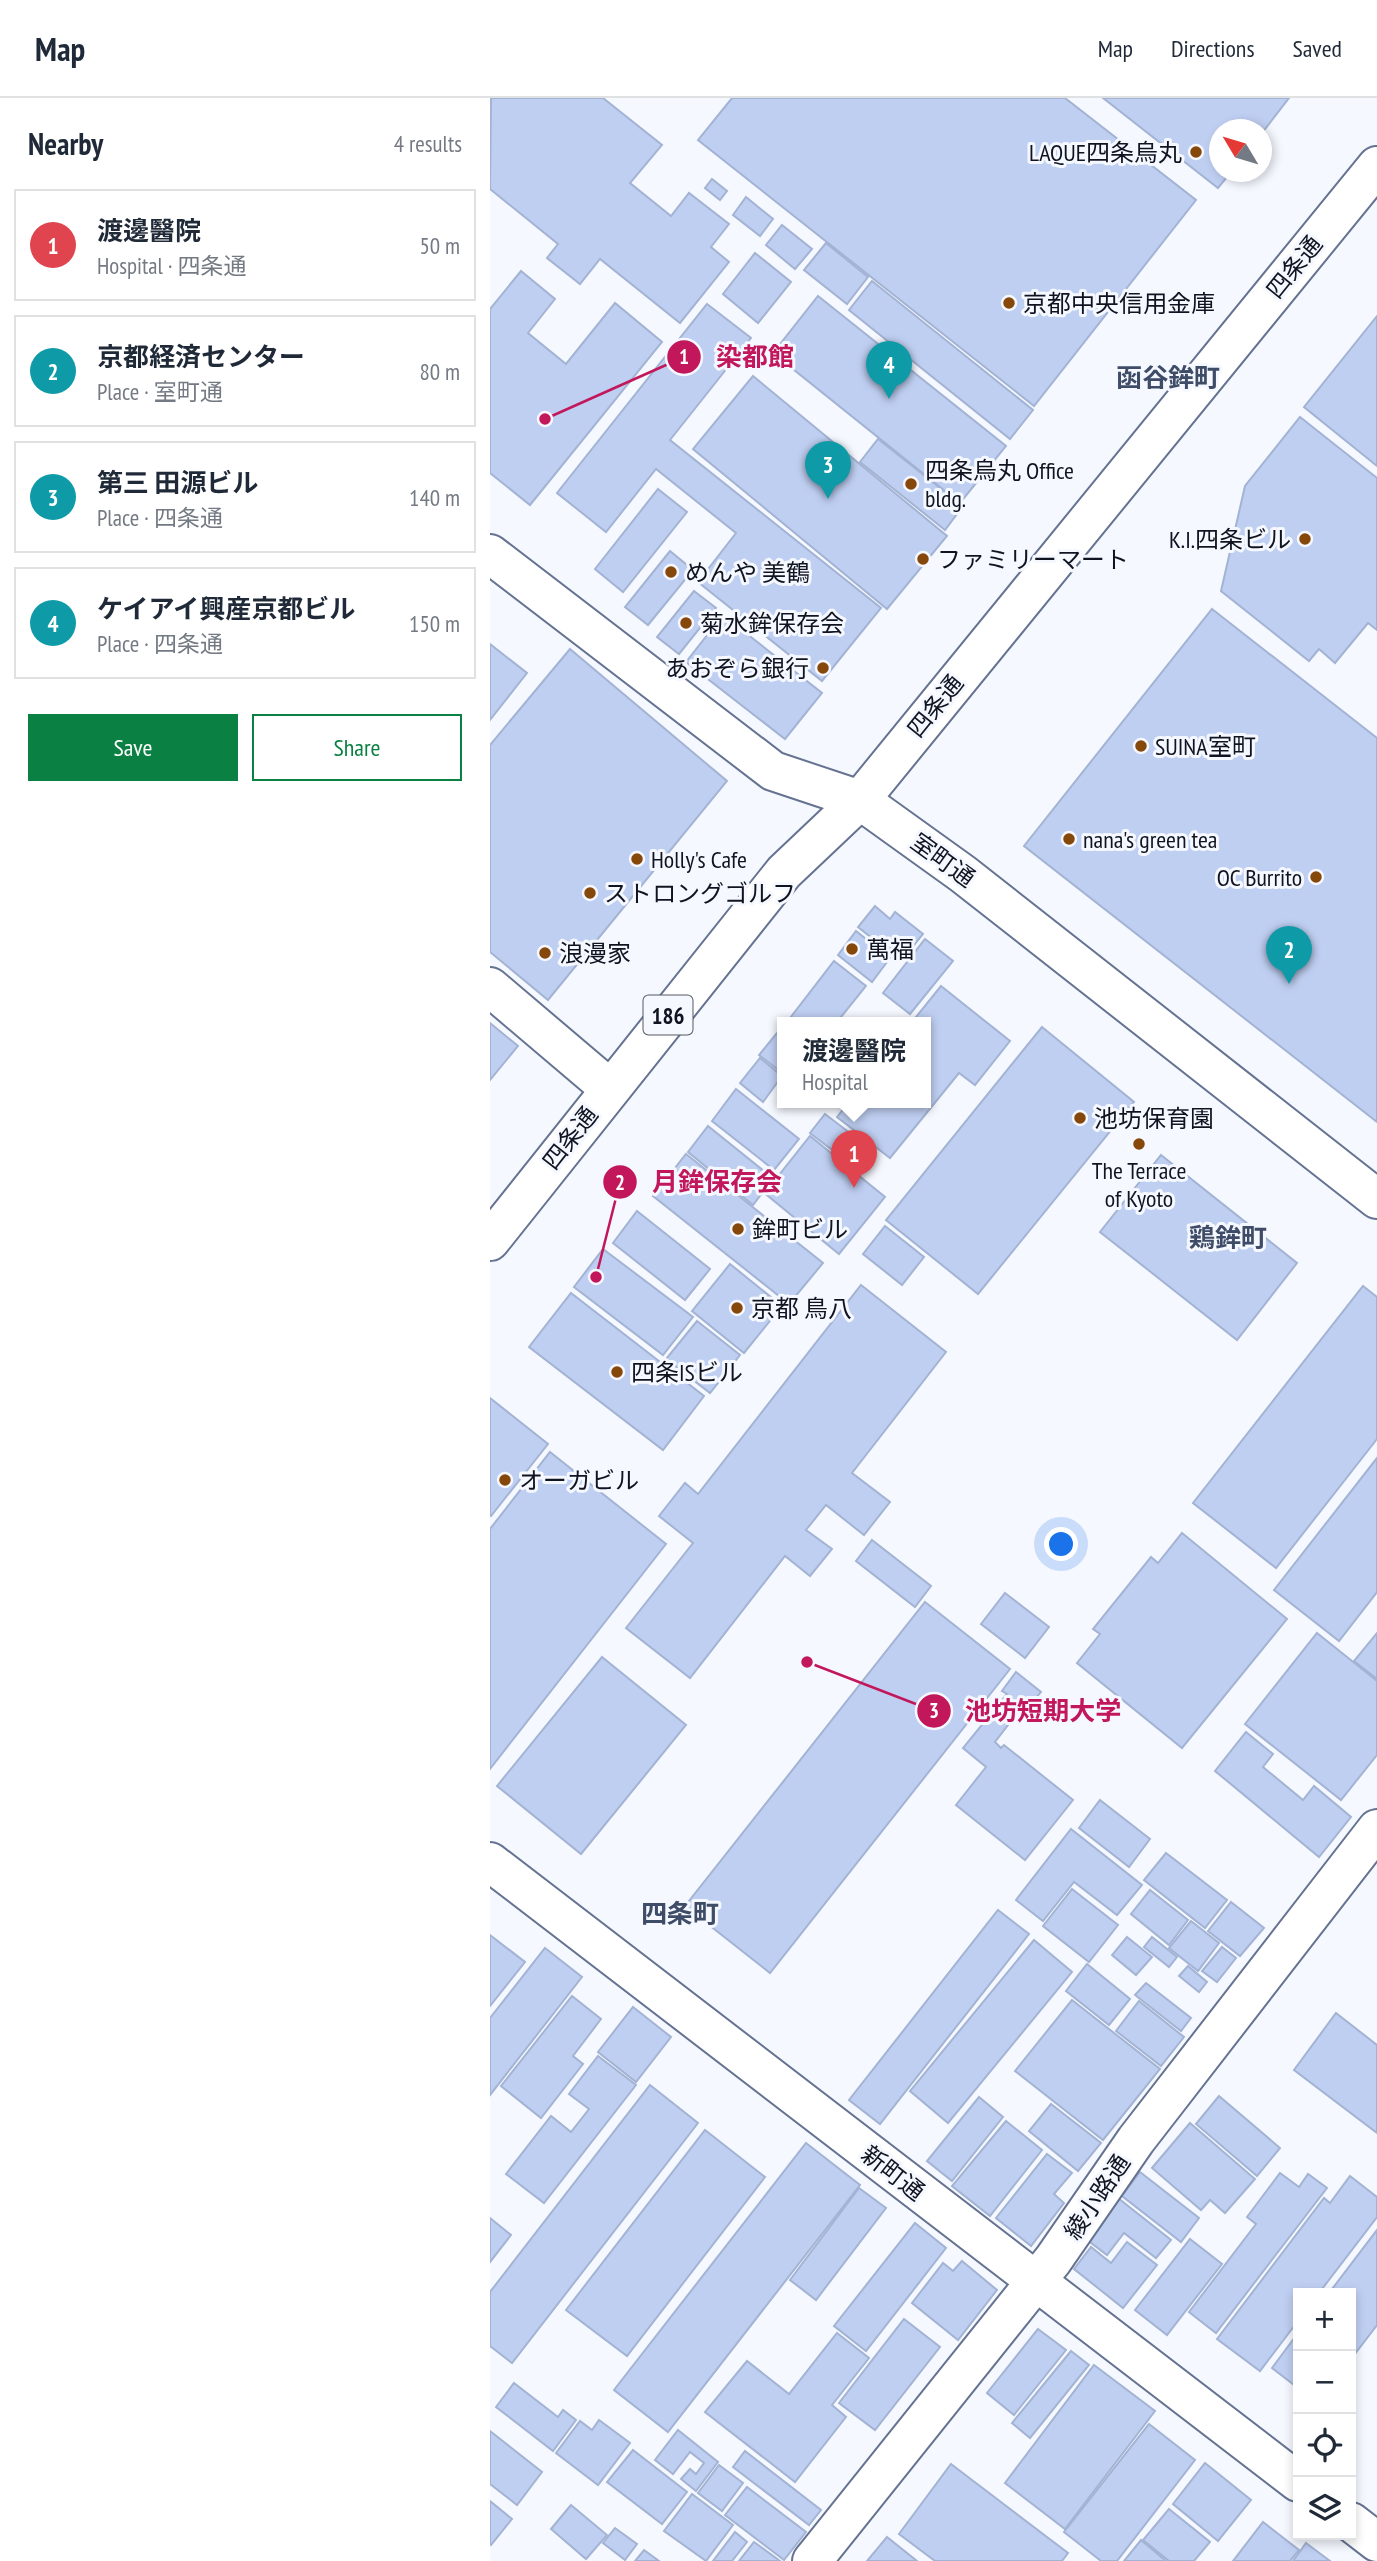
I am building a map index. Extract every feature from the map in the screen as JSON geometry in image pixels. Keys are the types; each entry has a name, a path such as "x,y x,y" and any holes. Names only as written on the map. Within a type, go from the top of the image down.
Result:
{"street":[{"name":"四条通","path":"490,1241 609,1088 784,872 859,800 1377,166"},
{"name":"室町通","path":"490,554 773,771 859,800 963,874 1377,1199"},
{"path":"490,987 609,1088"},
{"name":"綾小路通","path":"812,2561 1035,2282 1136,2140 1377,1829"},
{"name":"新町通","path":"490,1861 1293,2478"},
{"path":"1356,2526 1377,2542"}],"building":[{"path":"491,98 603,98 662,145 630,183 671,216 689,193 729,224 711,247 729,262 680,323 600,259 580,284 547,258 558,244 490,189"},
{"name":"京都中央信用金庫","path":"732,98 1065,98 1196,200 1034,406 698,140"},
{"name":"LAQUE四条烏丸","path":"1103,98 1289,98 1272,120 1209,119 1209,181"},
{"path":"712,179 727,191 720,200 705,188"},
{"name":"LAQUE四条烏丸","path":"1210,182 1223,182 1218,188"},
{"path":"746,197 773,219 760,236 733,215"},
{"path":"782,225 812,249 795,269 766,245"},
{"path":"826,243 868,277 847,304 804,270"},
{"path":"755,253 791,282 758,323 723,294"},
{"path":"521,271 555,299 528,333 566,364 615,303 662,342 530,505 490,473 490,309"},
{"path":"872,281 1033,410 1010,439 849,310"},
{"path":"818,296 1006,446 960,503 773,353"},
{"path":"707,304 751,338 670,440 881,608 822,681 698,582 736,533 656,469 606,532 557,493"},
{"path":"1377,316 1377,466 1304,407"},
{"path":"753,376 947,536 887,609 693,449"},
{"name":"K.I.四条ビル","path":"1300,417 1377,478 1377,630 1368,623 1335,663 1319,649 1309,661 1221,591 1245,486"},
{"name":"四条烏丸 Office bldg.","path":"878,439 963,506 945,530 860,462"},
{"path":"658,489 687,512 623,592 595,569"},
{"path":"670,551 693,570 648,625 625,607"},
{"name":"菊水鉾保存会","path":"694,591 716,608 679,654 657,637"},
{"path":"1212,609 1377,738 1377,1122 1024,846"},
{"path":"723,615 822,693 785,739 686,662"},
{"path":"490,644 527,673 490,720"},
{"path":"570,649 727,781 548,1000 490,952 490,745"},
{"path":"875,906 890,919 895,912 923,934 901,961 858,927"},
{"path":"856,931 890,958 872,982 838,955"},
{"path":"925,939 953,961 910,1014 883,993"},
{"path":"834,961 866,986 841,1017 791,1017"},
{"path":"941,986 1010,1041 975,1085 959,1073 931,1107 931,1017 916,1017"},
{"path":"490,1023 518,1046 490,1080"},
{"path":"1042,1027 1134,1102 978,1294 886,1220"},
{"path":"777,1033 777,1069 759,1055"},
{"path":"760,1058 777,1072 777,1083 763,1102 740,1083"},
{"path":"736,1089 799,1139 774,1170 712,1121"},
{"path":"844,1108 931,1108 890,1158 837,1117"},
{"path":"825,1114 855,1137 840,1156 810,1133"},
{"path":"708,1126 775,1180 810,1136 885,1197 839,1254 763,1192 753,1205 688,1152"},
{"name":"鉾町ビル","path":"686,1154 823,1263 789,1304 653,1196"},
{"path":"1161,1155 1297,1263 1237,1340 1100,1232"},
{"path":"637,1211 710,1269 685,1300 613,1243"},
{"path":"885,1226 924,1257 902,1285 863,1254"},
{"path":"603,1249 693,1317 663,1355 574,1287"},
{"name":"京都 鳥八","path":"730,1264 782,1306 744,1353 692,1311"},
{"path":"861,1285 946,1352 852,1473 890,1502 864,1535 826,1505 806,1530 832,1549 810,1576 785,1556 690,1678 626,1628 693,1543 659,1516 685,1483 698,1494"},
{"path":"1363,1286 1377,1297 1377,1439 1276,1568 1193,1503"},
{"name":"四条ISビル","path":"571,1293 704,1396 663,1450 529,1347"},
{"path":"697,1321 740,1355 710,1393 666,1359"},
{"name":"オーガビル","path":"490,1398 548,1444 491,1516 490,1515"},
{"path":"550,1452 666,1544 490,1769 490,1529"},
{"path":"1377,1458 1377,1592 1339,1641 1274,1590"},
{"path":"1182,1533 1287,1619 1182,1748 1077,1663 1100,1634 1093,1629 1151,1557 1158,1563"},
{"path":"872,1540 931,1586 915,1607 856,1561"},
{"path":"1005,1593 1049,1627 1025,1658 981,1624"},
{"path":"925,1602 1010,1669 770,1973 685,1906"},
{"path":"1317,1633 1377,1681 1377,1755 1341,1800 1245,1724"},
{"path":"1377,1633 1377,1679 1354,1661"},
{"path":"602,1657 686,1725 581,1854 497,1786"},
{"path":"1016,1672 1041,1692 1026,1710 1022,1707 995,1742 1001,1748 1004,1745 1073,1800 1025,1860 956,1805 986,1767 963,1748 1007,1694 1002,1691"},
{"path":"1246,1732 1273,1754 1263,1767 1303,1800 1314,1786 1351,1817 1319,1857 1215,1771"},
{"path":"1100,1800 1150,1839 1129,1867 1079,1828"},
{"path":"1071,1829 1142,1885 1117,1915 1074,1882 1043,1921 1016,1900"},
{"path":"1166,1853 1227,1900 1205,1928 1144,1880"},
{"path":"1072,1889 1118,1925 1089,1962 1043,1926"},
{"path":"1150,1890 1188,1920 1169,1945 1131,1914"},
{"path":"1231,1902 1264,1928 1240,1956 1208,1931"},
{"path":"998,1910 1029,1934 880,2124 849,2100"},
{"path":"1191,1921 1219,1943 1198,1971 1169,1948"},
{"path":"490,1935 525,1962 490,2006"},
{"path":"1127,1937 1152,1957 1136,1975 1112,1955"},
{"path":"1152,1937 1177,1957 1169,1967 1144,1947"},
{"path":"1034,1940 1072,1972 948,2123 910,2091"},
{"path":"1222,1947 1236,1958 1217,1982 1202,1971"},
{"path":"545,1948 582,1977 490,2095 490,2018"},
{"path":"1087,1964 1130,1999 1109,2025 1066,1991"},
{"path":"1188,1966 1207,1982 1199,1992 1179,1976"},
{"path":"1146,1983 1191,2018 1181,2031 1135,1995"},
{"path":"572,1996 601,2019 573,2056 583,2064 541,2118 501,2086"},
{"path":"1072,2000 1160,2069 1103,2140 1015,2071"},
{"path":"1139,2001 1184,2037 1161,2066 1116,2031"},
{"path":"633,2007 671,2037 636,2082 598,2052"},
{"path":"1336,2013 1377,2045 1377,2133 1294,2070"},
{"path":"598,2056 636,2085 544,2203 506,2174 551,2116 571,2132 589,2109 569,2094"},
{"path":"650,2085 698,2123 512,2363 490,2346 490,2292"},
{"path":"1219,2096 1280,2148 1257,2176 1196,2124"},
{"path":"979,2097 1003,2117 952,2181 927,2161"},
{"path":"1051,2104 1101,2143 1078,2171 1029,2131"},
{"path":"1006,2121 1042,2150 990,2216 952,2186"},
{"path":"1190,2123 1255,2179 1225,2213 1210,2200 1201,2210 1152,2168"},
{"path":"705,2130 765,2177 627,2356 566,2310"},
{"path":"806,2143 860,2185 668,2432 614,2390"},
{"path":"1047,2154 1072,2173 1054,2194 1064,2203 1031,2246 996,2218"},
{"path":"1140,2172 1199,2218 1181,2242 1122,2196"},
{"path":"1280,2173 1299,2187 1308,2174 1327,2188 1216,2333 1189,2312 1256,2224 1247,2217"},
{"path":"1350,2176 1377,2197 1377,2217 1323,2288 1293,2288 1293,2328 1260,2371 1217,2339 1324,2198 1330,2203"},
{"path":"859,2188 886,2208 816,2300 790,2280"},
{"path":"1118,2198 1171,2240 1156,2258 1124,2233 1107,2255 1086,2239"},
{"path":"490,2218 511,2235 490,2262"},
{"path":"915,2223 946,2248 866,2351 834,2326"},
{"path":"1377,2230 1377,2325 1356,2352 1356,2288 1333,2288"},
{"path":"1190,2239 1222,2264 1167,2335 1135,2310"},
{"path":"1127,2242 1157,2265 1123,2308 1074,2269 1091,2247 1111,2263"},
{"path":"962,2261 997,2290 958,2340 912,2303 943,2263 953,2271"},
{"path":"904,2319 940,2347 875,2430 839,2403"},
{"path":"1038,2329 1066,2350 1014,2415 987,2393"},
{"path":"837,2333 869,2358 832,2405 846,2417 795,2482 705,2412 747,2361 789,2394"},
{"path":"1293,2340 1293,2384 1272,2368"},
{"path":"1071,2351 1089,2365 1030,2438 1012,2423"},
{"path":"1094,2365 1155,2411 1065,2529 1005,2483"},
{"path":"514,2383 558,2417 563,2410 576,2420 553,2451 496,2407"},
{"path":"599,2420 630,2443 598,2485 556,2453 580,2421 592,2430"},
{"path":"1149,2424 1195,2460 1117,2561 1101,2561 1064,2532"},
{"path":"678,2430 718,2462 696,2491 681,2479 690,2469 696,2474 704,2463 690,2452 673,2474 655,2460"},
{"path":"490,2431 542,2472 517,2505 490,2484"},
{"path":"633,2450 687,2492 662,2524 607,2482"},
{"path":"745,2451 821,2510 809,2525 733,2467"},
{"path":"1205,2463 1251,2500 1218,2541 1173,2504"},
{"path":"951,2464 1068,2553 1062,2561 935,2561 899,2534"},
{"path":"719,2465 743,2483 722,2511 698,2493"},
{"path":"747,2487 806,2532 784,2560 725,2515"},
{"path":"692,2494 733,2525 706,2561 664,2531"},
{"path":"490,2501 512,2519 491,2545 490,2544"},
{"path":"571,2505 607,2535 586,2559 551,2529"},
{"path":"1169,2509 1210,2542 1194,2561 1169,2561 1143,2540"},
{"path":"1263,2522 1299,2550 1290,2561 1233,2561"},
{"path":"615,2528 637,2544 625,2560 603,2543"},
{"path":"735,2532 747,2542 732,2561 713,2561"},
{"path":"887,2537 917,2561 867,2561"},
{"path":"1141,2540 1166,2561 1124,2561"},
{"path":"754,2542 780,2561 739,2561"},
{"path":"1306,2543 1330,2561 1293,2561"},
{"path":"644,2550 659,2561 635,2561"}],"place":[{"name":"LAQUE四条烏丸","path":"1196,152"},
{"name":"京都中央信用金庫","path":"1009,303"},
{"name":"ケイアイ興産京都ビル","path":"889,399"},
{"name":"染都館","path":"545,419"},
{"name":"四条烏丸 Office bldg.","path":"911,484"},
{"name":"第三 田源ビル","path":"828,499"},
{"name":"K.I.四条ビル","path":"1305,539"},
{"name":"ファミリーマート","path":"923,559"},
{"name":"めんや 美鶴","path":"671,572"},
{"name":"菊水鉾保存会","path":"686,623"},
{"name":"あおぞら銀行","path":"823,668"},
{"name":"SUINA室町","path":"1141,746"},
{"name":"nana's green tea","path":"1069,839"},
{"name":"Holly's Cafe","path":"637,859"},
{"name":"OC Burrito","path":"1316,877"},
{"name":"ストロングゴルフ","path":"590,893"},
{"name":"萬福","path":"852,949"},
{"name":"浪漫家","path":"545,953"},
{"name":"京都経済センター","path":"1289,984"},
{"name":"池坊保育園","path":"1080,1118"},
{"name":"The Terrace of Kyoto","path":"1139,1144"},
{"name":"渡邊醫院","path":"854,1188"},
{"name":"鉾町ビル","path":"738,1229"},
{"name":"月鉾保存会","path":"596,1277"},
{"name":"京都 鳥八","path":"737,1308"},
{"name":"四条ISビル","path":"617,1372"},
{"name":"オーガビル","path":"505,1480"},
{"name":"池坊短期大学","path":"807,1662"}],"district":[{"name":"函谷鉾町","path":"1168,377"},
{"name":"鶏鉾町","path":"1228,1237"},
{"name":"四条町","path":"680,1913"}]}
